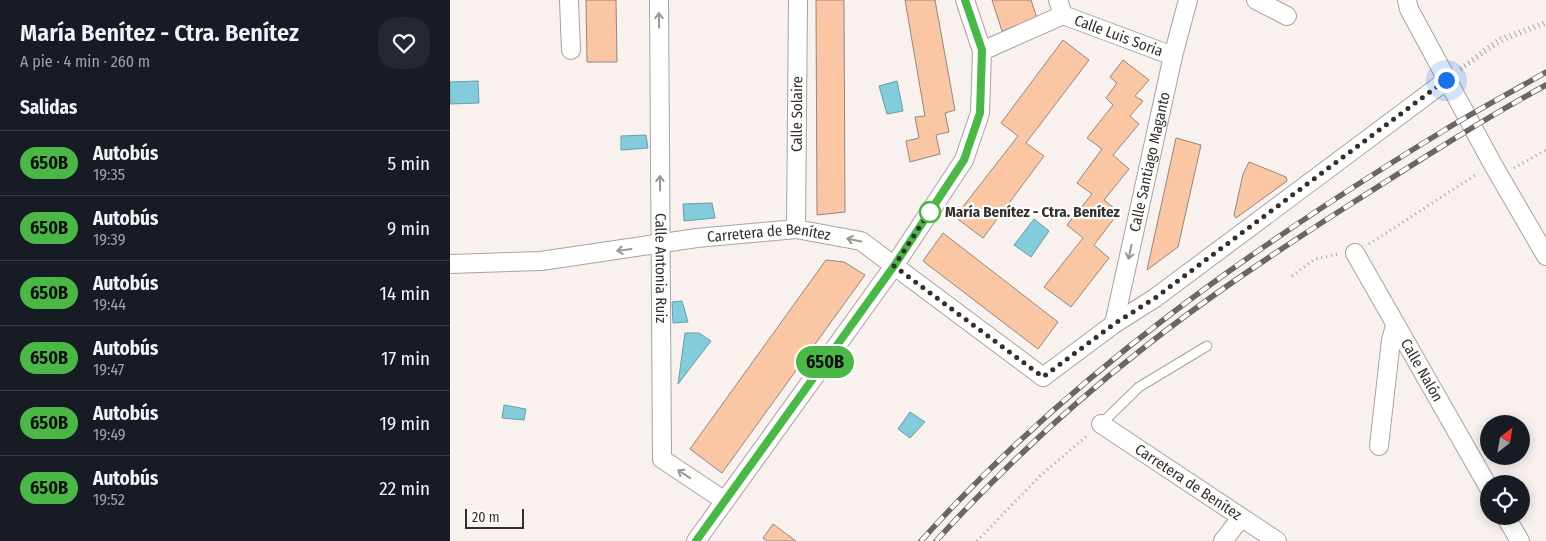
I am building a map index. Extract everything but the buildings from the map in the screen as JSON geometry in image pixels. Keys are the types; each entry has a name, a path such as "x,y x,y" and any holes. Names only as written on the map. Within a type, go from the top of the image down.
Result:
{"street":[{"path":"569,0 571,50"},
{"name":"Calle Antonia Ruiz","path":"659,0 662,458 725,501"},
{"name":"Calle Solaire","path":"796,229 798,0"},
{"path":"696,541 894,266 964,160 980,113 982,50 965,0"},
{"name":"Calle Santiago Maganto","path":"1114,324 1172,56 1188,0"},
{"path":"1256,0 1287,16"},
{"path":"1407,0 1409,9 1447,82 1546,256"},
{"name":"Calle Luis Soria","path":"982,50 1060,8 1172,56"},
{"path":"1114,324 1155,298 1447,82"},
{"name":"Carretera de Benítez","path":"450,264 541,261 661,245 697,238 796,229 861,241 1043,377 1114,324"},
{"name":"Calle Nalón","path":"1355,253 1481,475"},
{"path":"1379,446 1391,340 1395,326"},
{"name":"Carretera de Benítez","path":"1101,424 1277,541"},
{"path":"1223,541 1241,518"},
{"path":"1511,525 1520,541"}],"lane":[{"path":"1101,424 1140,387 1207,346"}],"path":[{"path":"1447,82 1498,39 1546,23"},
{"path":"1499,175 1546,150"},
{"path":"1292,276 1315,259 1331,254 1355,253 1474,175"},
{"path":"977,541 1040,476 1101,424"}],"water":[{"path":"478,81 479,103 450,104 450,82"},
{"path":"897,81 903,111 887,114 879,86"},
{"path":"646,135 648,148 621,150 621,136"},
{"path":"712,203 715,218 684,221 683,204"},
{"path":"1034,219 1049,231 1031,257 1014,245"},
{"path":"682,301 688,322 673,323 672,302"},
{"path":"685,333 699,333 711,341 678,384"},
{"path":"504,405 526,409 524,420 502,418"},
{"path":"910,412 925,422 910,438 898,429"}],"railway":[{"path":"921,541 978,480 1039,423 1167,317 1234,268 1372,175 1456,123 1546,72"},
{"path":"936,541 984,490 1060,418 1114,372 1191,312 1268,258 1346,207 1470,129 1546,85"}],"bus line":[{"name":"650B","path":"696,541 894,266 964,160 980,113 982,50 965,0"}],"place":[{"name":"María Benítez - Ctra. Benítez","path":"930,212"}],"route":[{"path":"930,212 934,205 894,266 1043,377 1114,324 1155,298 1446,80"}]}
